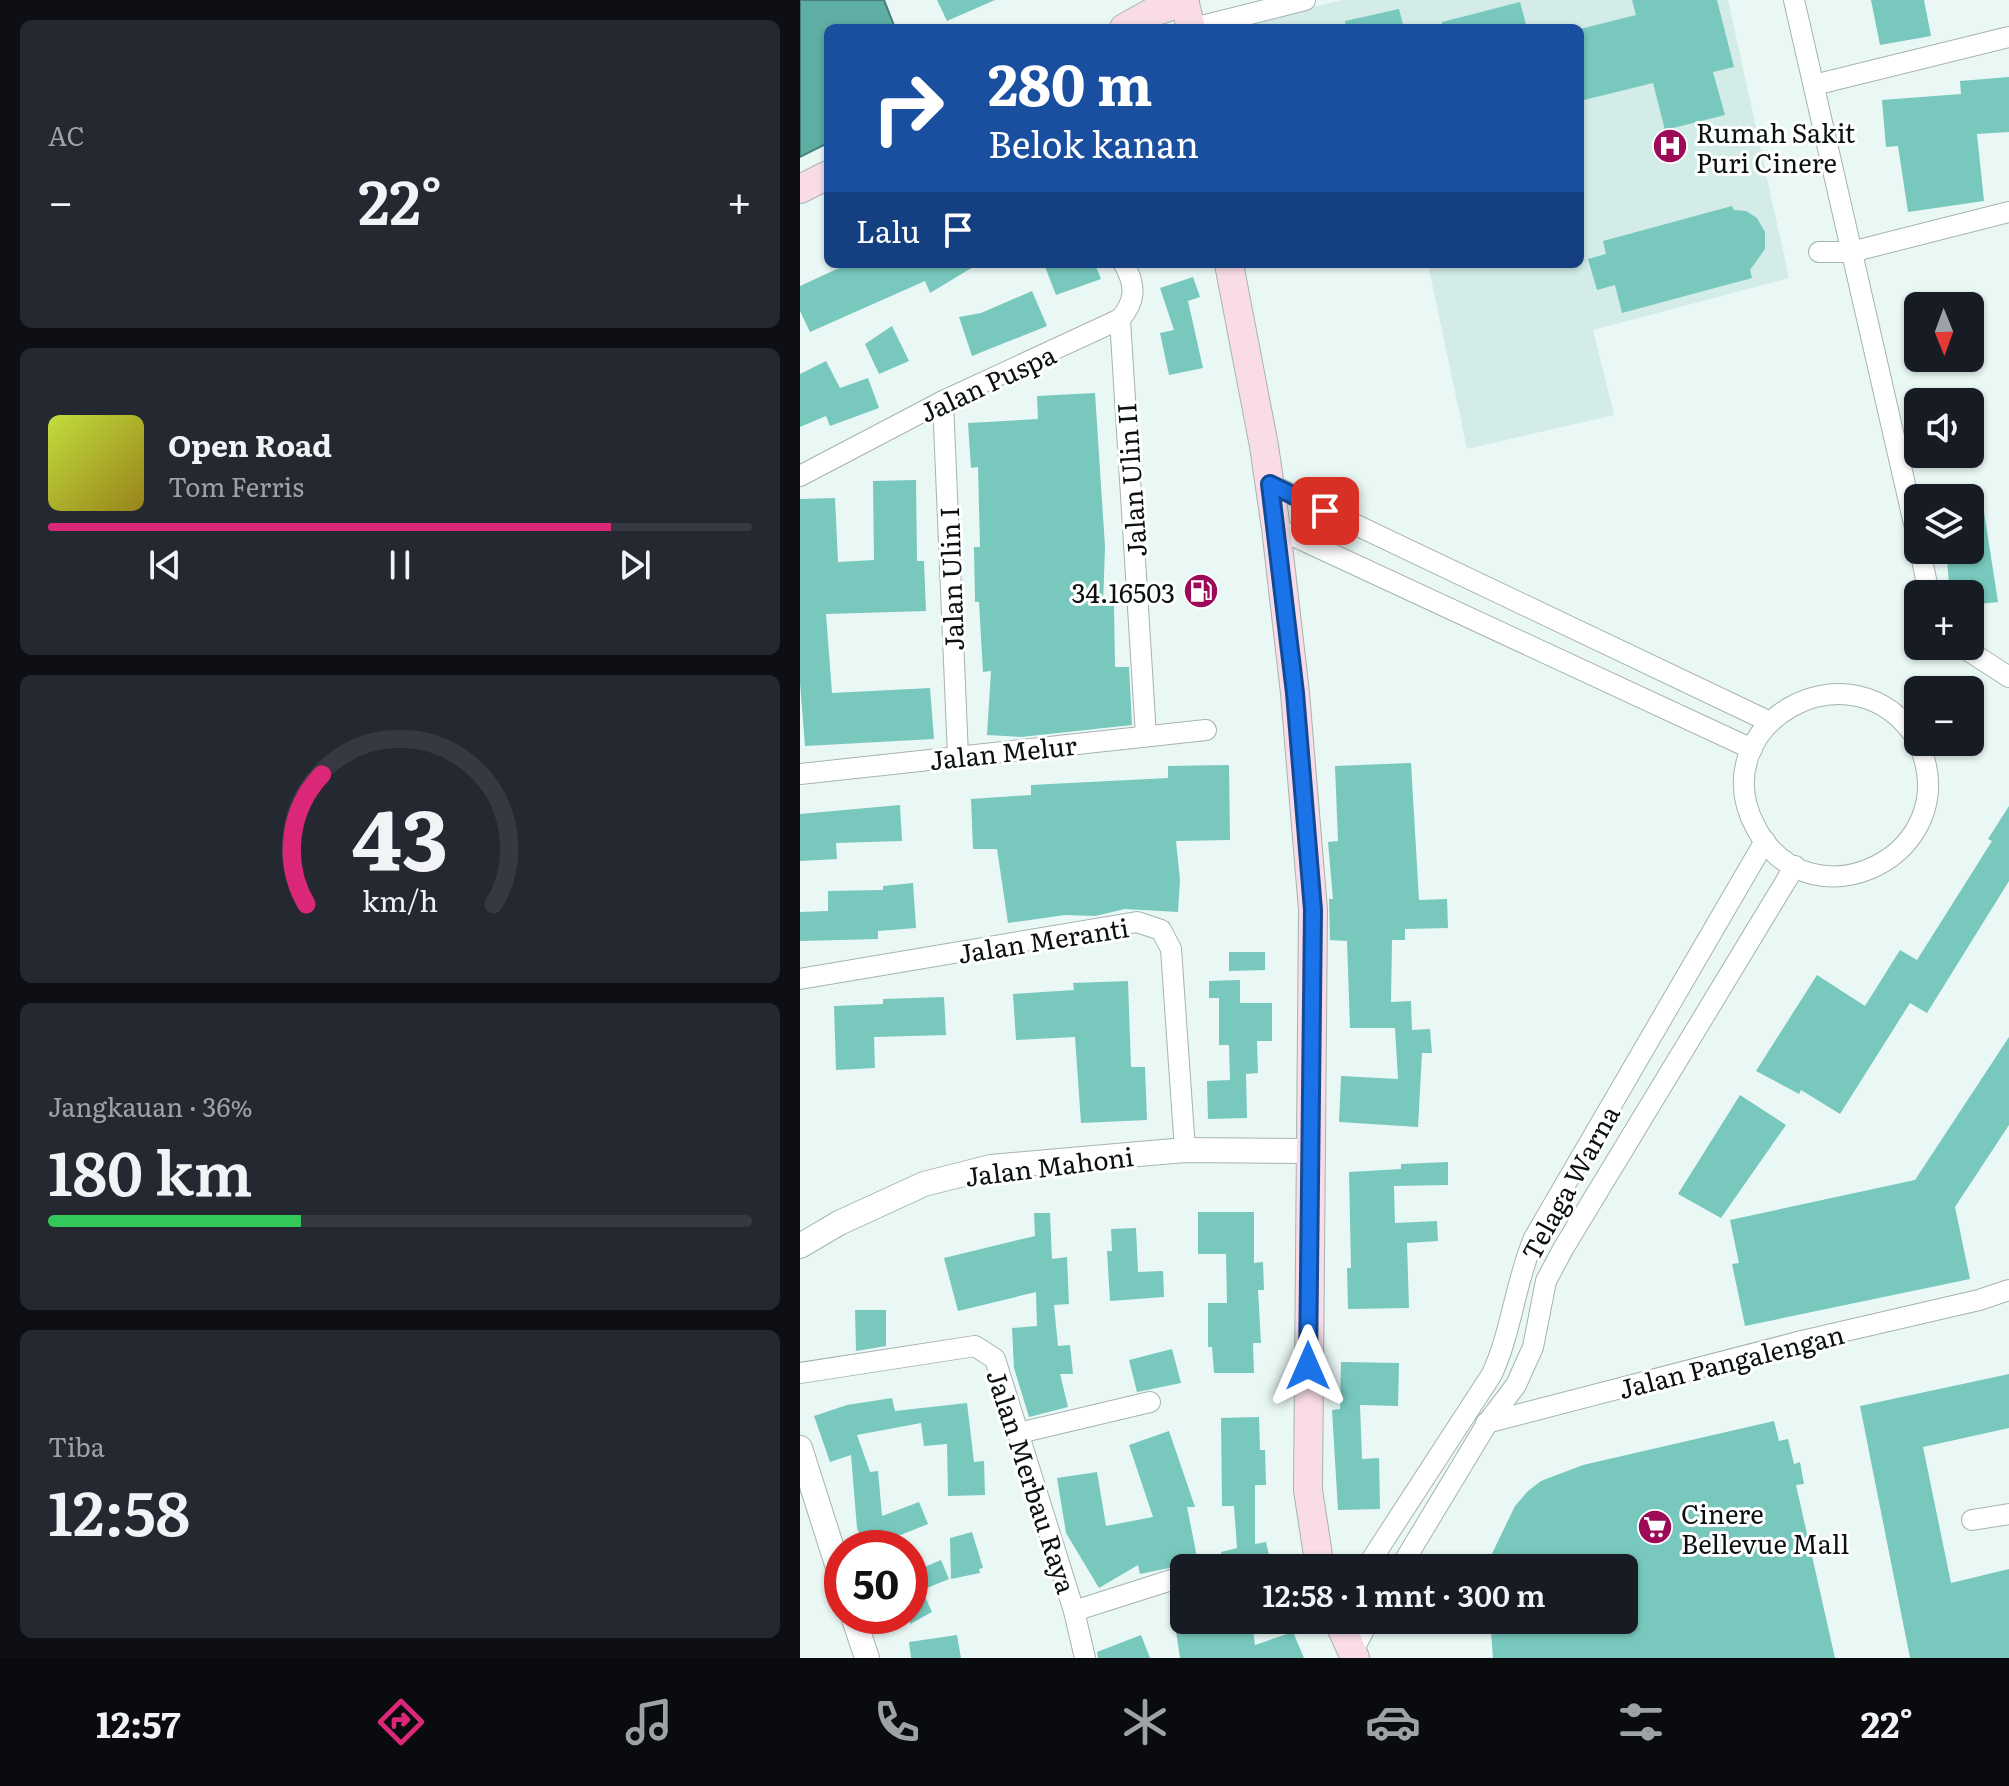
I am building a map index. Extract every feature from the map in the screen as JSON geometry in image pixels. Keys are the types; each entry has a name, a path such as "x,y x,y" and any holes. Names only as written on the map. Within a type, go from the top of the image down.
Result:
{"main road":[{"path":"1132,24 1186,0 1191,24"},
{"path":"800,189 824,177"},
{"path":"1230,268 1276,528 1295,693 1313,910 1308,1490 1318,1554"},
{"path":"1344,1634 1353,1655"}],"street":[{"path":"1208,24 1305,0"},
{"path":"1794,0 1905,484"},
{"path":"1814,85 2009,37"},
{"path":"1819,252 1851,252 2009,212"},
{"path":"1120,319 1133,305 1133,280 1126,268"},
{"name":"Jalan Puspa","path":"800,476 943,401 1120,319"},
{"name":"Jalan Ulin II","path":"1120,319 1146,736"},
{"name":"Jalan Ulin I","path":"943,401 958,756"},
{"path":"1270,484 1770,722"},
{"path":"1276,528 1752,749"},
{"path":"1983,660 2009,677"},
{"path":"1904,725 1891,710 1850,694 1833,693 1799,701 1770,722 1752,749 1746,797 1749,813 1765,841 1795,866 1829,876 1856,874 1881,865 1908,843 1922,820 1929,795 1924,756"},
{"name":"Jalan Melur","path":"800,774 1206,730"},
{"name":"Telaga Warna","path":"1375,1554 1492,1374 1507,1340 1520,1273 1534,1238 1765,841"},
{"name":"Telaga Warna","path":"1408,1554 1488,1422 1516,1385 1533,1347 1546,1281 1563,1249 1795,866"},
{"name":"Jalan Meranti","path":"800,979 1137,922 1161,930 1171,949 1185,1150"},
{"name":"Jalan Mahoni","path":"801,1244 924,1184 991,1167 1185,1150 1310,1151"},
{"name":"Jalan Pangalengan","path":"1454,1431 2009,1290"},
{"name":"Jalan Merbau Raya","path":"800,1373 975,1346 995,1359 1074,1611 1085,1658"},
{"path":"1019,1433 1150,1402"},
{"path":"800,1448 826,1530"},
{"path":"1972,1520 2009,1514"},
{"path":"1074,1611 1170,1580"},
{"path":"859,1634 867,1658"},
{"path":"1353,1655 1363,1634"}],"shaded area":[{"name":"Rumah Sakit Puri Cinere","path":"1342,0 1728,0 1789,278 1593,330 1614,415 1467,449 1429,268 1584,268 1584,24 1243,24"}],"water":[{"path":"800,0 884,0 893,24 824,24 824,145 800,157"}],"building":[{"path":"937,0 995,0 947,21"},
{"name":"Rumah Sakit Puri Cinere","path":"1632,0 1717,0 1734,67 1713,72 1725,115 1665,130 1653,83 1584,100 1584,28 1636,15"},
{"path":"1871,0 1924,0 1931,36 1880,45"},
{"path":"1520,2 1526,24 1442,24"},
{"path":"1399,9 1403,24 1345,24 1345,21"},
{"path":"2009,77 2009,132 1977,134 1984,201 1908,212 1898,146 1886,147 1882,100 1961,94 1960,81"},
{"path":"1732,206 1734,210 1746,211 1757,218 1765,232 1765,249 1750,270 1752,278 1622,313 1615,285 1597,290 1588,259 1606,254 1603,241"},
{"path":"839,268 971,268 930,293 925,281 810,332 800,311 800,286"},
{"path":"1046,268 1097,268 1101,279 1056,295"},
{"path":"1193,277 1200,297 1188,301 1203,368 1169,375 1160,333 1174,330 1160,288"},
{"path":"1032,291 1047,326 972,356 959,317 981,313"},
{"path":"892,326 909,361 879,374 865,344"},
{"path":"826,361 840,388 868,378 879,408 830,426 826,416 800,427 800,374"},
{"path":"1095,393 1105,547 1103,606 1114,606 1115,667 1129,667 1132,725 1021,737 987,735 991,671 983,672 979,602 975,602 974,547 980,547 978,467 971,468 968,423 1038,419 1037,396"},
{"path":"916,480 917,561 924,561 926,611 826,614 832,693 930,688 934,739 805,746 800,683 800,499 835,498 838,562 874,560 873,481"},
{"path":"1984,512 1998,602 1984,604 1984,580 1949,580 1947,564 1984,564"},
{"path":"1411,763 1419,900 1447,899 1448,928 1405,929 1405,940 1392,940 1391,1002 1411,1001 1412,1030 1430,1029 1432,1053 1422,1053 1418,1127 1339,1122 1341,1076 1398,1079 1395,1028 1350,1028 1347,941 1330,940 1329,899 1333,899 1328,842 1338,841 1335,766"},
{"path":"1229,765 1230,840 1176,841 1180,880 1178,912 1125,909 1095,916 1065,915 1008,923 997,849 973,849 971,799 1031,795 1031,785 1168,778 1168,766"},
{"path":"900,805 902,841 836,843 837,859 800,861 800,814"},
{"path":"2009,806 2009,881 1927,1013 1910,1003 1840,1114 1801,1090 1799,1094 1756,1071 1817,975 1865,1006 1900,950 1917,960 1992,841 1988,839"},
{"path":"913,883 916,928 878,931 878,939 800,941 800,912 828,911 828,891 883,890 883,886"},
{"path":"1229,952 1265,952 1265,970 1229,971"},
{"path":"1240,980 1240,1003 1272,1003 1272,1041 1257,1041 1258,1073 1246,1074 1247,1118 1208,1119 1207,1081 1230,1080 1229,1045 1219,1045 1219,998 1209,998 1209,981"},
{"path":"1128,981 1131,1067 1145,1067 1147,1120 1081,1123 1075,1037 1016,1040 1013,994 1074,990 1073,983"},
{"path":"944,997 946,1035 874,1037 875,1068 836,1070 834,1006 883,1004 883,999"},
{"path":"2009,1037 2009,1125 1955,1207 1970,1279 1745,1326 1732,1264 1739,1263 1730,1220 1915,1180"},
{"path":"1740,1095 1786,1125 1721,1218 1678,1194"},
{"path":"1448,1162 1448,1185 1394,1186 1395,1223 1437,1221 1438,1241 1407,1243 1409,1308 1348,1309 1347,1268 1351,1268 1349,1172 1401,1169 1401,1164"},
{"path":"1198,1212 1254,1212 1254,1263 1263,1262 1264,1290 1258,1290 1261,1343 1253,1343 1254,1373 1214,1373 1212,1347 1208,1347 1208,1303 1227,1303 1226,1254 1198,1254"},
{"path":"1034,1213 1050,1213 1052,1259 1067,1257 1069,1304 1054,1305 1058,1346 1070,1345 1073,1374 1060,1374 1068,1407 1029,1417 1014,1368 1012,1328 1037,1326 1036,1292 958,1311 944,1258 1035,1236"},
{"path":"1136,1228 1138,1272 1163,1271 1164,1297 1110,1301 1107,1251 1112,1251 1111,1229"},
{"path":"855,1310 886,1310 886,1346 856,1351"},
{"path":"1172,1349 1181,1383 1137,1392 1129,1360"},
{"path":"1341,1362 1399,1363 1398,1406 1360,1405 1362,1459 1379,1458 1380,1509 1338,1510 1332,1410 1340,1409"},
{"path":"2009,1374 2009,1428 1923,1447 1951,1583 2009,1569 2009,1658 1910,1658 1860,1406"},
{"path":"892,1398 895,1411 967,1403 974,1462 984,1461 985,1495 948,1496 947,1444 924,1446 921,1423 857,1435 870,1472 878,1471 882,1516 919,1502 928,1524 913,1530 858,1530 851,1455 830,1462 814,1416 847,1405"},
{"path":"1259,1417 1260,1450 1265,1450 1266,1485 1255,1485 1255,1544 1266,1542 1269,1554 1222,1554 1237,1548 1234,1506 1222,1506 1221,1418"},
{"name":"Cinere Bellevue Mall","path":"1774,1421 1779,1441 1788,1439 1794,1464 1800,1462 1804,1484 1796,1485 1835,1658 1493,1658 1491,1634 1638,1634 1638,1554 1492,1554 1515,1506 1528,1491 1541,1481 1583,1465"},
{"path":"1169,1431 1195,1507 1187,1507 1196,1554 1170,1554 1170,1568 1140,1574 1138,1565 1099,1588 1066,1533 1057,1478 1097,1472 1106,1526 1153,1517 1129,1445"},
{"path":"972,1532 983,1568 979,1569 980,1573 951,1579 950,1538"},
{"path":"941,1560 949,1579 928,1588 928,1566"},
{"path":"1176,1634 1254,1634 1255,1645 1294,1634 1304,1658 1180,1658"},
{"path":"957,1635 961,1658 911,1658 909,1642"},
{"path":"1141,1635 1150,1658 1098,1658 1097,1652"}],"place":[{"name":"Rumah Sakit Puri Cinere","path":"1670,146"},
{"name":"34.16503","path":"1201,591"},
{"name":"Cinere Bellevue Mall","path":"1655,1527"}],"route":[{"path":"1308,1366 1313,910 1295,693 1270,484 1325,511"}]}
